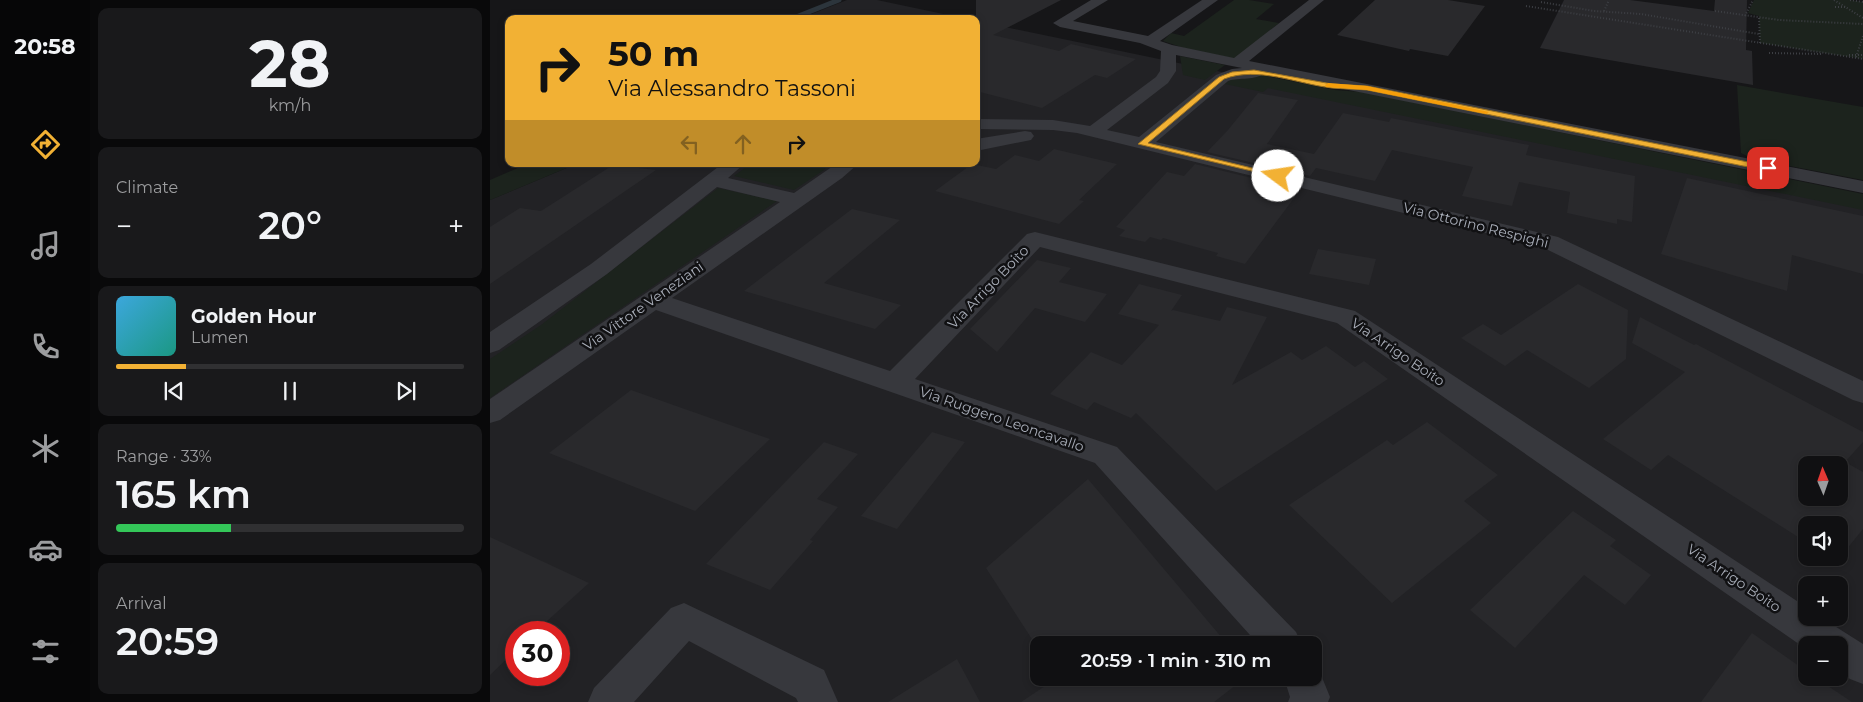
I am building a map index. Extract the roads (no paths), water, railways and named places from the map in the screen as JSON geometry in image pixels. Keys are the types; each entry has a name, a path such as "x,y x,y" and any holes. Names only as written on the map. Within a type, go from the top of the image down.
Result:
{"street":[{"path":"1102,0 1060,23 1150,42 1168,49 1863,187"},
{"path":"1150,42 1211,0"},
{"path":"1238,62 1316,0"},
{"path":"1093,132 1162,80 1168,71 1168,49"},
{"path":"1142,144 1215,83 1232,74 1262,72 1332,86 1367,88"},
{"name":"Via Ottorino Respighi","path":"980,124 1052,125 1093,132 1550,242 1863,394"},
{"name":"Via Ottorino Respighi","path":"980,144 1054,132 1074,130 1093,132"},
{"path":"490,344 599,269 730,167"},
{"name":"Via Vittore Veneziani","path":"490,413 797,200 850,167"},
{"path":"712,180 797,200"},
{"name":"Via Arrigo Boito","path":"895,383 1035,239 1346,317 1819,636"},
{"name":"Via Ruggero Leoncavallo","path":"652,300 1106,454 1275,636"},
{"path":"608,702 684,620 810,684 818,702"},
{"path":"1848,655 1863,666"},
{"path":"1306,686 1310,697 1308,702"}],"waterway":[{"path":"801,15 839,0"}]}
